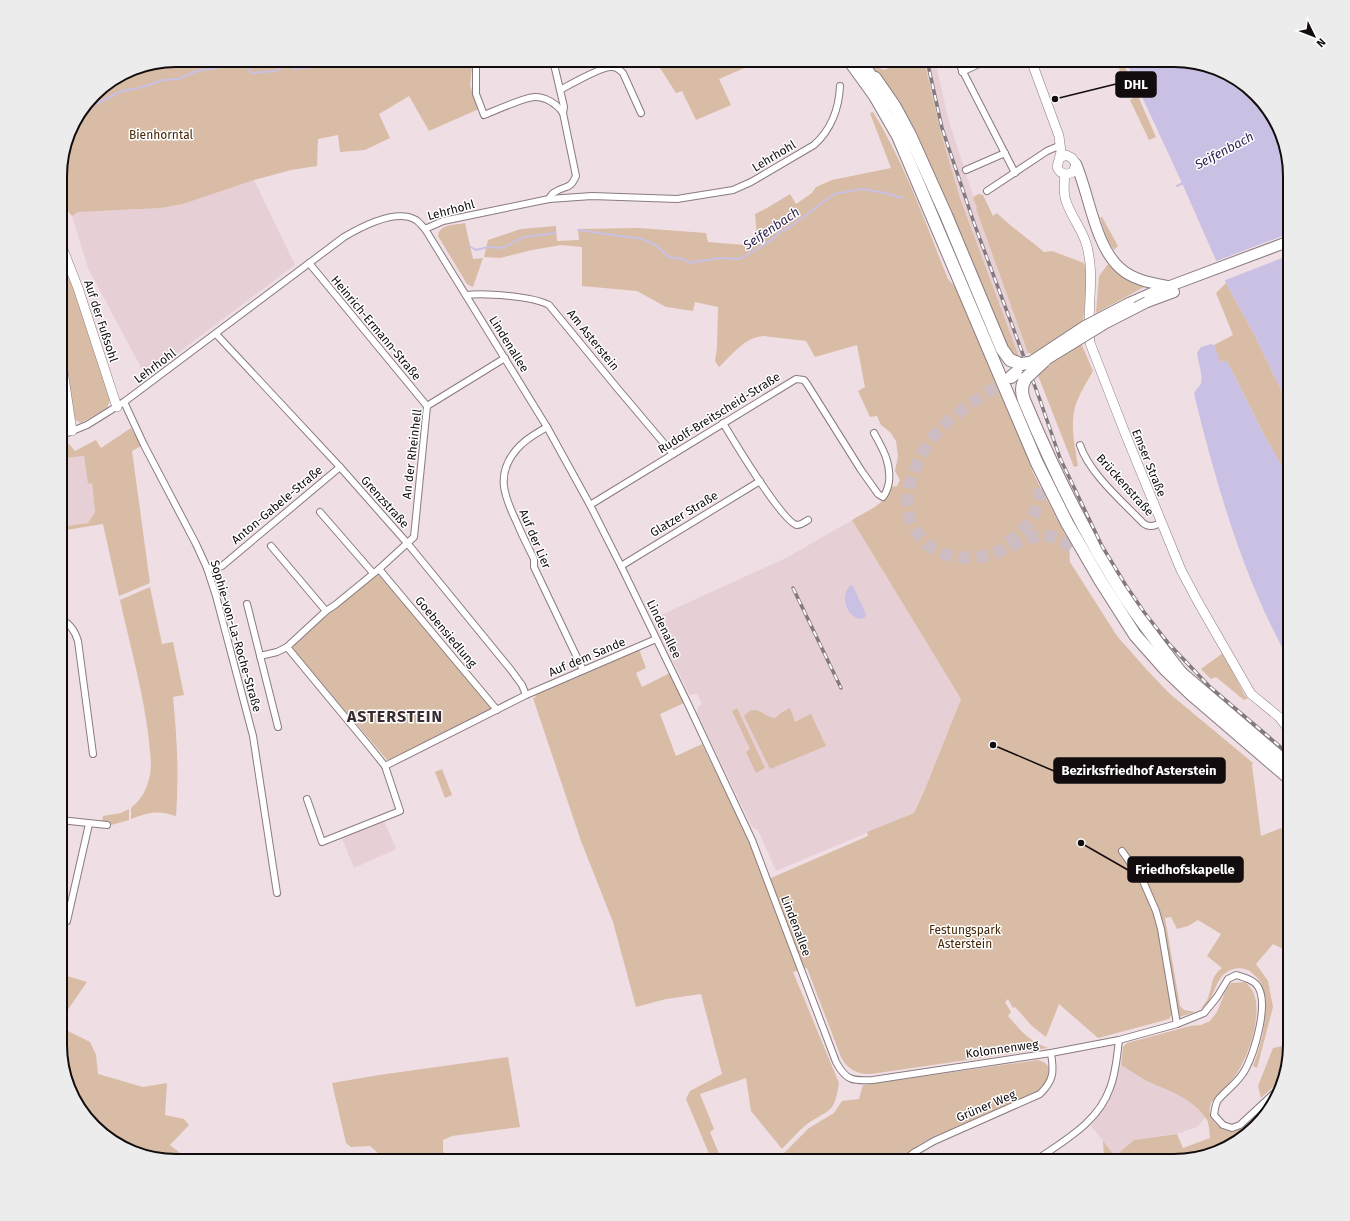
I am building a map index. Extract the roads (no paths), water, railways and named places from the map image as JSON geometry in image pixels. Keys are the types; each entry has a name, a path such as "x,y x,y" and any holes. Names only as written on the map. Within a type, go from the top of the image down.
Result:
{"highway":[{"path":"854,67 875,96 898,136 1037,463 1067,523 1100,580 1135,635 1162,666 1191,694 1283,773"},
{"path":"865,67 888,103 915,160 1029,430 1055,486 1093,558 1126,610 1150,642 1181,673 1283,760"},
{"path":"866,67 890,98 910,135 946,215 1002,350 1010,360 1024,369"},
{"path":"1012,379 1024,369 1044,361"},
{"path":"1024,369 1022,385 1024,400 1052,465 1075,511 1097,551 1148,632 1181,673"},
{"path":"1037,463 1040,488"},
{"path":"1073,549 1100,580"}],"main road":[{"path":"1076,164 1082,178 1105,250 1113,261 1120,268 1138,279 1170,286"},
{"path":"1044,361 1106,323 1147,302 1193,281 1283,244"},
{"path":"1024,369 1085,326 1129,304 1170,286 1193,281 1283,249"}],"street":[{"path":"476,67 476,94 484,115 533,97 542,97 558,106 563,113"},
{"path":"549,200 554,192 567,188 576,176 563,113 564,107 555,67"},
{"path":"560,90 608,67"},
{"path":"615,67 623,73 641,113"},
{"path":"960,67 1015,173"},
{"path":"962,72 972,67"},
{"name":"Emser Straße","path":"1034,67 1059,136 1063,157"},
{"name":"Lehrhohl","path":"67,433 92,422 121,404 350,233 381,220 396,216 416,220 425,229 443,221 549,200 592,196 677,199 734,190 760,177 814,145 823,137 829,128 838,103 840,86"},
{"path":"987,191 1047,151 1060,146"},
{"path":"966,170 1005,153"},
{"name":"Emser Straße","path":"1076,164 1072,158 1063,157 1058,161 1057,167 1060,172 1065,174 1065,200 1086,242 1090,261 1091,274 1088,329 1090,343 1181,570 1251,694 1283,723"},
{"path":"1065,174 1073,172 1076,164"},
{"name":"Lindenallee","path":"425,229 547,427 590,505 621,566 752,840 836,1062"},
{"name":"Auf der Fußsohl","path":"67,260 121,404"},
{"name":"Heinrich-Ermann-Straße","path":"309,263 427,406"},
{"name":"Am Asterstein","path":"466,295 478,294 535,299 549,305 673,454"},
{"name":"Grenzstraße","path":"216,334 340,467 408,544 511,670 522,685 526,695"},
{"name":"An der Rheinhell","path":"408,544 414,538 427,406 505,358"},
{"name":"Rudolf-Breitscheid-Straße","path":"590,505 796,379 804,380 873,488 879,495 883,496 887,489 889,470 884,450 874,433"},
{"path":"67,398 72,431"},
{"name":"Sophie-von-La-Roche-Straße","path":"121,404 196,544 207,568 216,596 252,730 277,894"},
{"path":"723,423 760,481 791,521 795,525 799,525 808,520"},
{"name":"Auf der Lier","path":"547,427 523,443 514,453 507,464 504,488 507,502 534,559 534,567 584,670"},
{"name":"Brückenstraße","path":"1080,445 1094,470 1143,523 1151,527 1161,523"},
{"name":"Anton-Gabele-Straße","path":"207,568 222,566 340,467"},
{"name":"Glatzer Straße","path":"621,566 760,481"},
{"path":"320,512 373,573"},
{"path":"260,656 277,652 287,647 326,611 408,544"},
{"path":"271,546 326,611"},
{"name":"Goebensiedlung","path":"379,569 497,710"},
{"path":"248,604 278,727"},
{"path":"67,623 72,628 78,641 93,754"},
{"name":"Auf dem Sande","path":"526,695 656,639"},
{"path":"287,647 385,766 400,811 322,842 307,799"},
{"path":"385,766 526,695"},
{"path":"67,821 107,825"},
{"path":"67,921 89,824"},
{"path":"1122,851 1143,881 1156,911 1161,930 1177,1024"},
{"name":"Kolonnenweg","path":"836,1062 841,1072 848,1078 867,1080 1051,1053 1119,1040 1177,1024 1204,1013 1228,979 1236,975 1245,978 1256,985 1260,994 1262,1014 1258,1038 1245,1070 1239,1079 1218,1101 1214,1115 1222,1125 1232,1128 1240,1125 1269,1098"},
{"path":"1045,1154 1080,1130 1096,1113 1110,1089 1115,1072 1119,1040"},
{"name":"Grüner Weg","path":"912,1154 934,1141 1040,1094 1050,1083 1052,1076 1053,1068 1051,1053"}],"water":[{"path":"1128,67 1181,67 1196,69 1216,75 1235,85 1256,104 1265,115 1275,134 1283,169 1283,394 1254,334 1226,283"},
{"path":"1211,344 1214,345 1220,362 1227,361 1263,433 1283,468 1283,649 1258,598 1245,565 1222,498 1212,463 1194,394 1200,384 1201,379 1197,353 1201,347"},
{"path":"851,585 853,586 866,614 862,619 856,618 852,615 846,605 845,594"}],"waterway":[{"path":"93,105 122,91 139,88 163,80 178,79 197,71 222,67"},
{"path":"247,67 252,73 276,71 283,67"},
{"path":"291,67 294,69 311,67"},
{"name":"Seifenbach","path":"1177,186 1183,183"},
{"name":"Seifenbach","path":"578,230 642,239 656,245 669,257 683,259 691,263 719,258 740,259 770,241 780,232 790,227 834,194 862,189 902,198"},
{"name":"Seifenbach","path":"471,247 476,250 488,247 502,248 524,237 555,233"}],"tunnel":[{"path":"1011,377 958,413 942,427 932,439 918,462 909,485 907,496 909,516 919,536 928,545 939,552 951,556 967,558 984,556 1027,539 1042,536 1056,538 1073,549"},
{"path":"1007,542 1021,532 1031,519 1035,512 1040,488"}],"railway":[{"path":"929,67 942,128 974,223 1060,458 1102,546 1144,612 1169,644 1209,686 1283,749"},
{"path":"793,588 841,688"}],"place":[{"name":"DHL","path":"1055,99"},
{"name":"Bezirksfriedhof Asterstein","path":"993,745"},
{"name":"Friedhofskapelle","path":"1081,843"}],"district":[{"name":"ASTERSTEIN","path":"395,716"}],"park label":[{"name":"Bienhorntal","path":"161,135"},
{"name":"Festungspark Asterstein","path":"965,937"}]}
